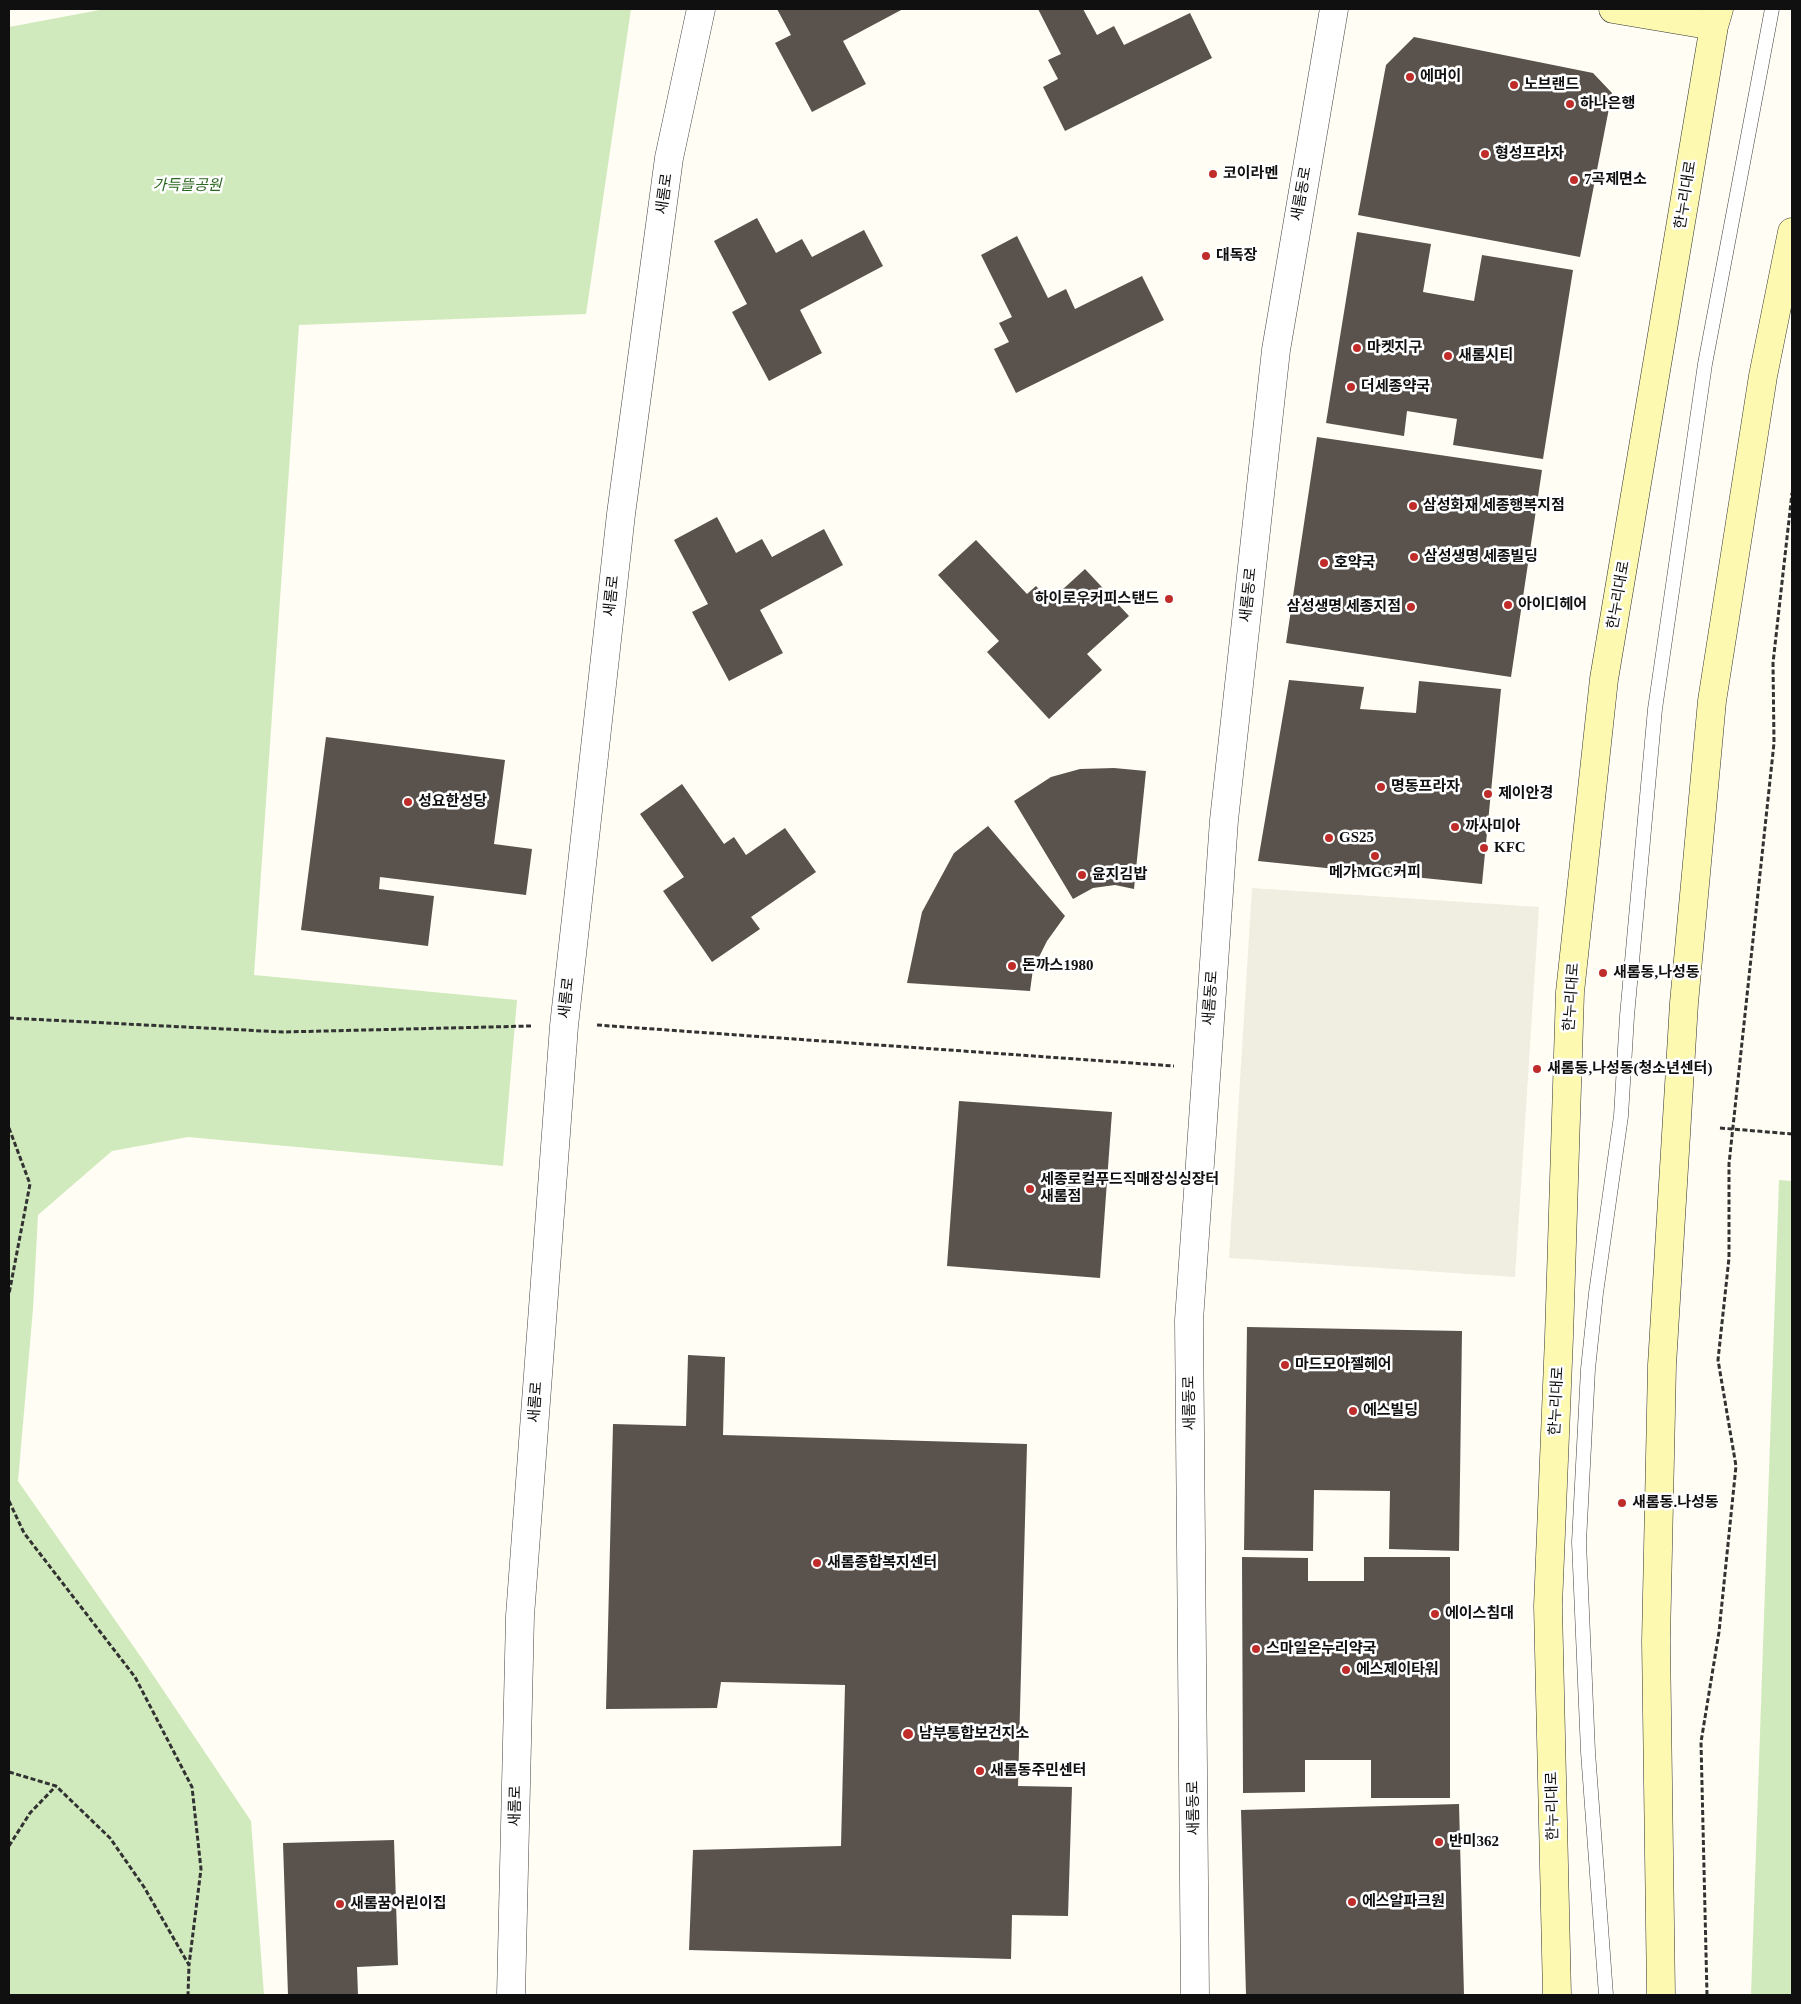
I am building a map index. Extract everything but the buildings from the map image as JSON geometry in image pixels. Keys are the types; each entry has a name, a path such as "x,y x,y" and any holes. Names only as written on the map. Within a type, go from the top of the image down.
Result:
{"street":[{"name":"새롬로","path":"511,1995 520,1616 564,1026 620,514 670,158 701,9"},
{"name":"새롬동로","path":"1195,1995 1189,1320 1193,1262 1224,820 1275,360 1334,9"},
{"path":"1613,9 1716,18"},
{"name":"한누리대로","path":"1558,1995 1548,1606 1560,1337 1570,992 1604,679 1716,18"},
{"path":"1661,1995 1656,1641 1662,1385 1684,1003 1712,701 1763,376 1792,232"}],"lane":[{"path":"1606,1995 1588,1752 1579,1542 1588,1369 1596,1293 1620,1116 1654,709 1705,364 1772,9"}],"path":[{"path":"1706,1995 1701,1742 1720,1623 1736,1466 1718,1360 1729,1258 1729,1164 1774,743 1773,662 1792,493"},
{"path":"9,1018 283,1032 534,1026"},
{"path":"593,1024 1181,1066"},
{"path":"9,1128 30,1184 9,1294"},
{"path":"1720,1128 1792,1134"},
{"path":"9,1501 24,1533 135,1677 192,1787 201,1869 189,1965 188,1995"},
{"path":"9,1772 56,1786 110,1838 144,1887 189,1965"},
{"path":"9,1846 30,1813 56,1786"}],"green space":[{"name":"가득뜰공원","path":"105,9 631,9 586,314 299,325 254,975 517,1000 503,1166 188,1137 112,1151 38,1215 33,1309 18,1481 143,1660 251,1821 264,1995 9,1995 9,27"},
{"path":"1779,1180 1792,1181 1792,1995 1751,1995"}],"shaded area":[{"path":"1252,888 1539,907 1515,1277 1229,1258"}],"place":[{"name":"에머이","path":"1410,77"},
{"name":"노브랜드","path":"1514,85"},
{"name":"하나은행","path":"1570,104"},
{"name":"형성프라자","path":"1485,154"},
{"name":"코이라멘","path":"1213,174"},
{"name":"7곡제면소","path":"1574,180"},
{"name":"대독장","path":"1206,256"},
{"name":"마켓지구","path":"1357,348"},
{"name":"새롬시티","path":"1448,356"},
{"name":"더세종약국","path":"1351,387"},
{"name":"삼성화재 세종행복지점","path":"1413,506"},
{"name":"삼성생명 세종빌딩","path":"1414,557"},
{"name":"호약국","path":"1324,563"},
{"name":"하이로우커피스탠드","path":"1169,599"},
{"name":"아이디헤어","path":"1508,605"},
{"name":"삼성생명 세종지점","path":"1411,607"},
{"name":"명동프라자","path":"1381,787"},
{"name":"제이안경","path":"1488,794"},
{"name":"성요한성당","path":"408,802"},
{"name":"까사미아","path":"1455,827"},
{"name":"GS25","path":"1329,838"},
{"name":"KFC","path":"1484,848"},
{"name":"메가MGC커피","path":"1375,856"},
{"name":"윤지김밥","path":"1082,875"},
{"name":"돈까스1980","path":"1012,966"},
{"name":"새롬동,나성동","path":"1603,973"},
{"name":"새롬동,나성동(청소년센터)","path":"1537,1069"},
{"name":"세종로컬푸드직매장싱싱장터 새롬점","path":"1030,1189"},
{"name":"마드모아젤헤어","path":"1285,1365"},
{"name":"에스빌딩","path":"1353,1411"},
{"name":"새롬동.나성동","path":"1622,1503"},
{"name":"새롬종합복지센터","path":"817,1563"},
{"name":"에이스침대","path":"1435,1614"},
{"name":"스마일온누리약국","path":"1256,1649"},
{"name":"에스제이타워","path":"1346,1670"},
{"name":"남부통합보건지소","path":"908,1734"},
{"name":"새롬동주민센터","path":"980,1771"},
{"name":"반미362","path":"1439,1842"},
{"name":"에스알파크원","path":"1352,1902"},
{"name":"새롬꿈어린이집","path":"340,1904"}]}
